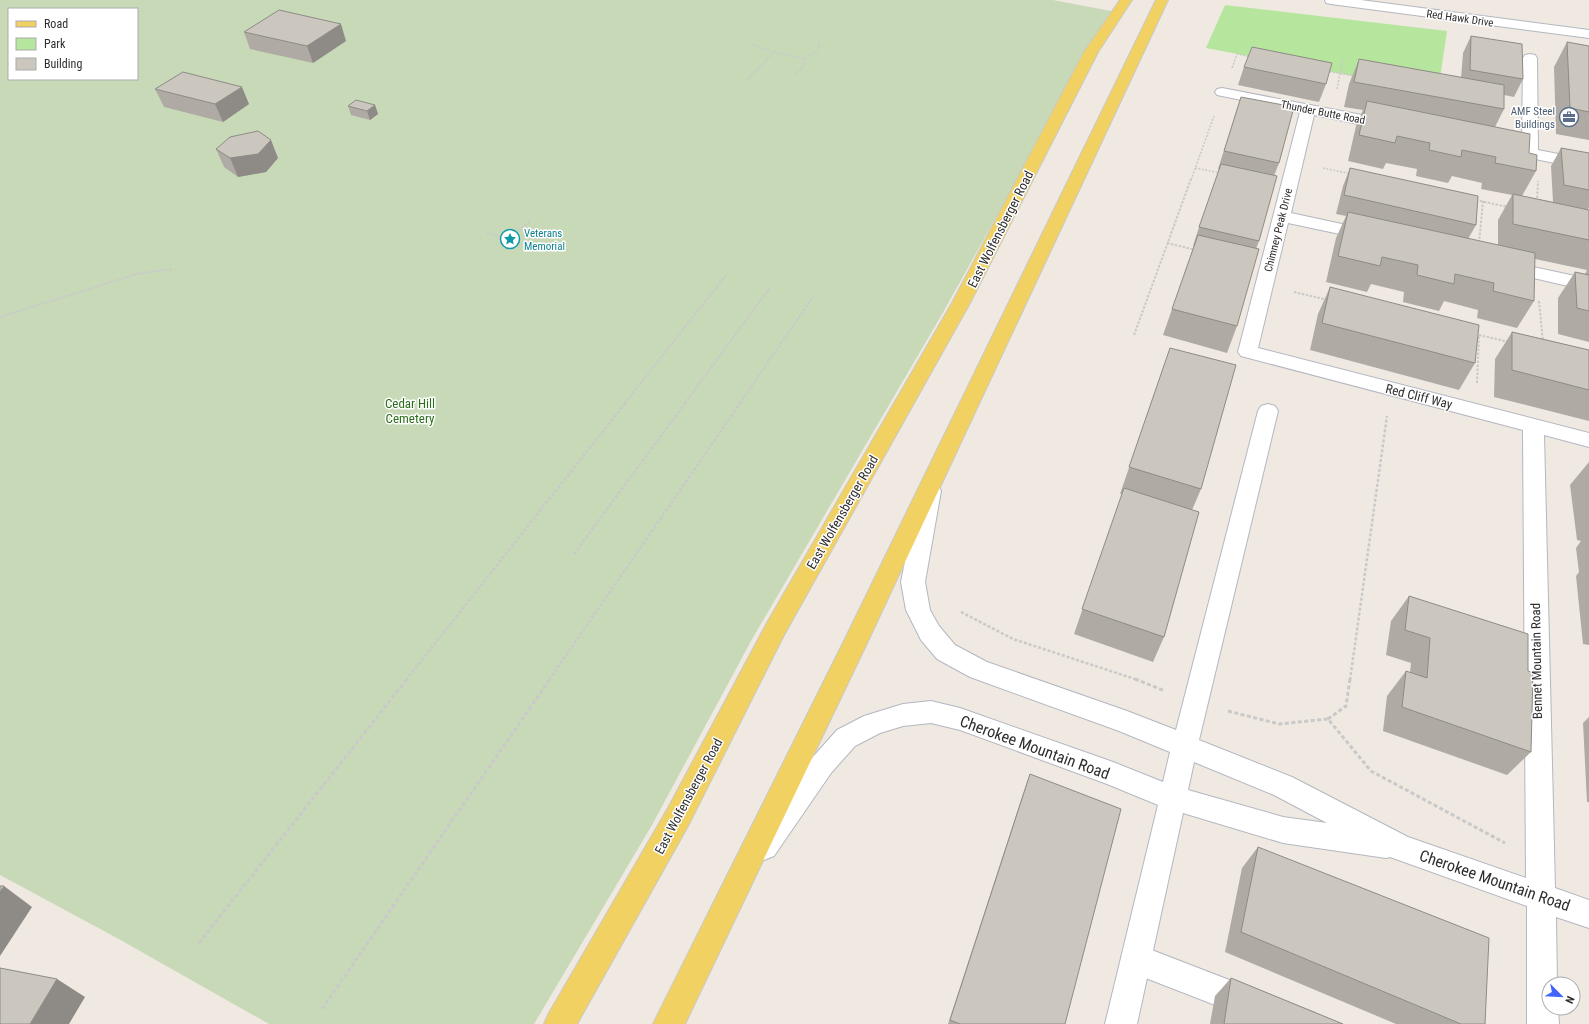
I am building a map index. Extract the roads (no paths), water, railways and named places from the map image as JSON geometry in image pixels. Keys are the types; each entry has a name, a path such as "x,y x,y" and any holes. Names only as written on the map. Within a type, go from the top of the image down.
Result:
{"main road":[{"name":"East Wolfensberger Road","path":"560,1024 678,817 776,628 958,309 1092,52 1126,0"},
{"path":"669,1024 738,884 1162,0"}],"street":[{"name":"Red Hawk Drive","path":"1331,0 1589,34"},
{"path":"1530,58 1534,154"},
{"name":"Thunder Butte Road","path":"1222,92 1401,128"},
{"name":"Chimney Peak Drive","path":"1248,352 1308,109"},
{"path":"1484,144 1589,165"},
{"path":"1281,216 1387,240"},
{"path":"1477,260 1589,285"},
{"name":"Red Cliff Way","path":"1248,352 1589,440"},
{"path":"1121,1024 1184,745 1268,411"},
{"name":"Bennet Mountain Road","path":"1533,425 1539,861 1543,1024"},
{"name":"Cherokee Mountain Road","path":"931,482 913,582 918,610 930,633 946,652 979,670 1127,722 1283,786 1402,848 1589,914"},
{"name":"Cherokee Mountain Road","path":"738,884 822,765 846,738 873,724 903,715 931,712 960,719 1173,798 1283,830 1402,848"},
{"path":"1136,959 1304,1024"}],"place":[{"name":"AMF Steel Buildings","path":"1569,117"},
{"name":"Veterans Memorial","path":"510,239"}],"park label":[{"name":"Cedar Hill Cemetery","path":"410,410"}]}
